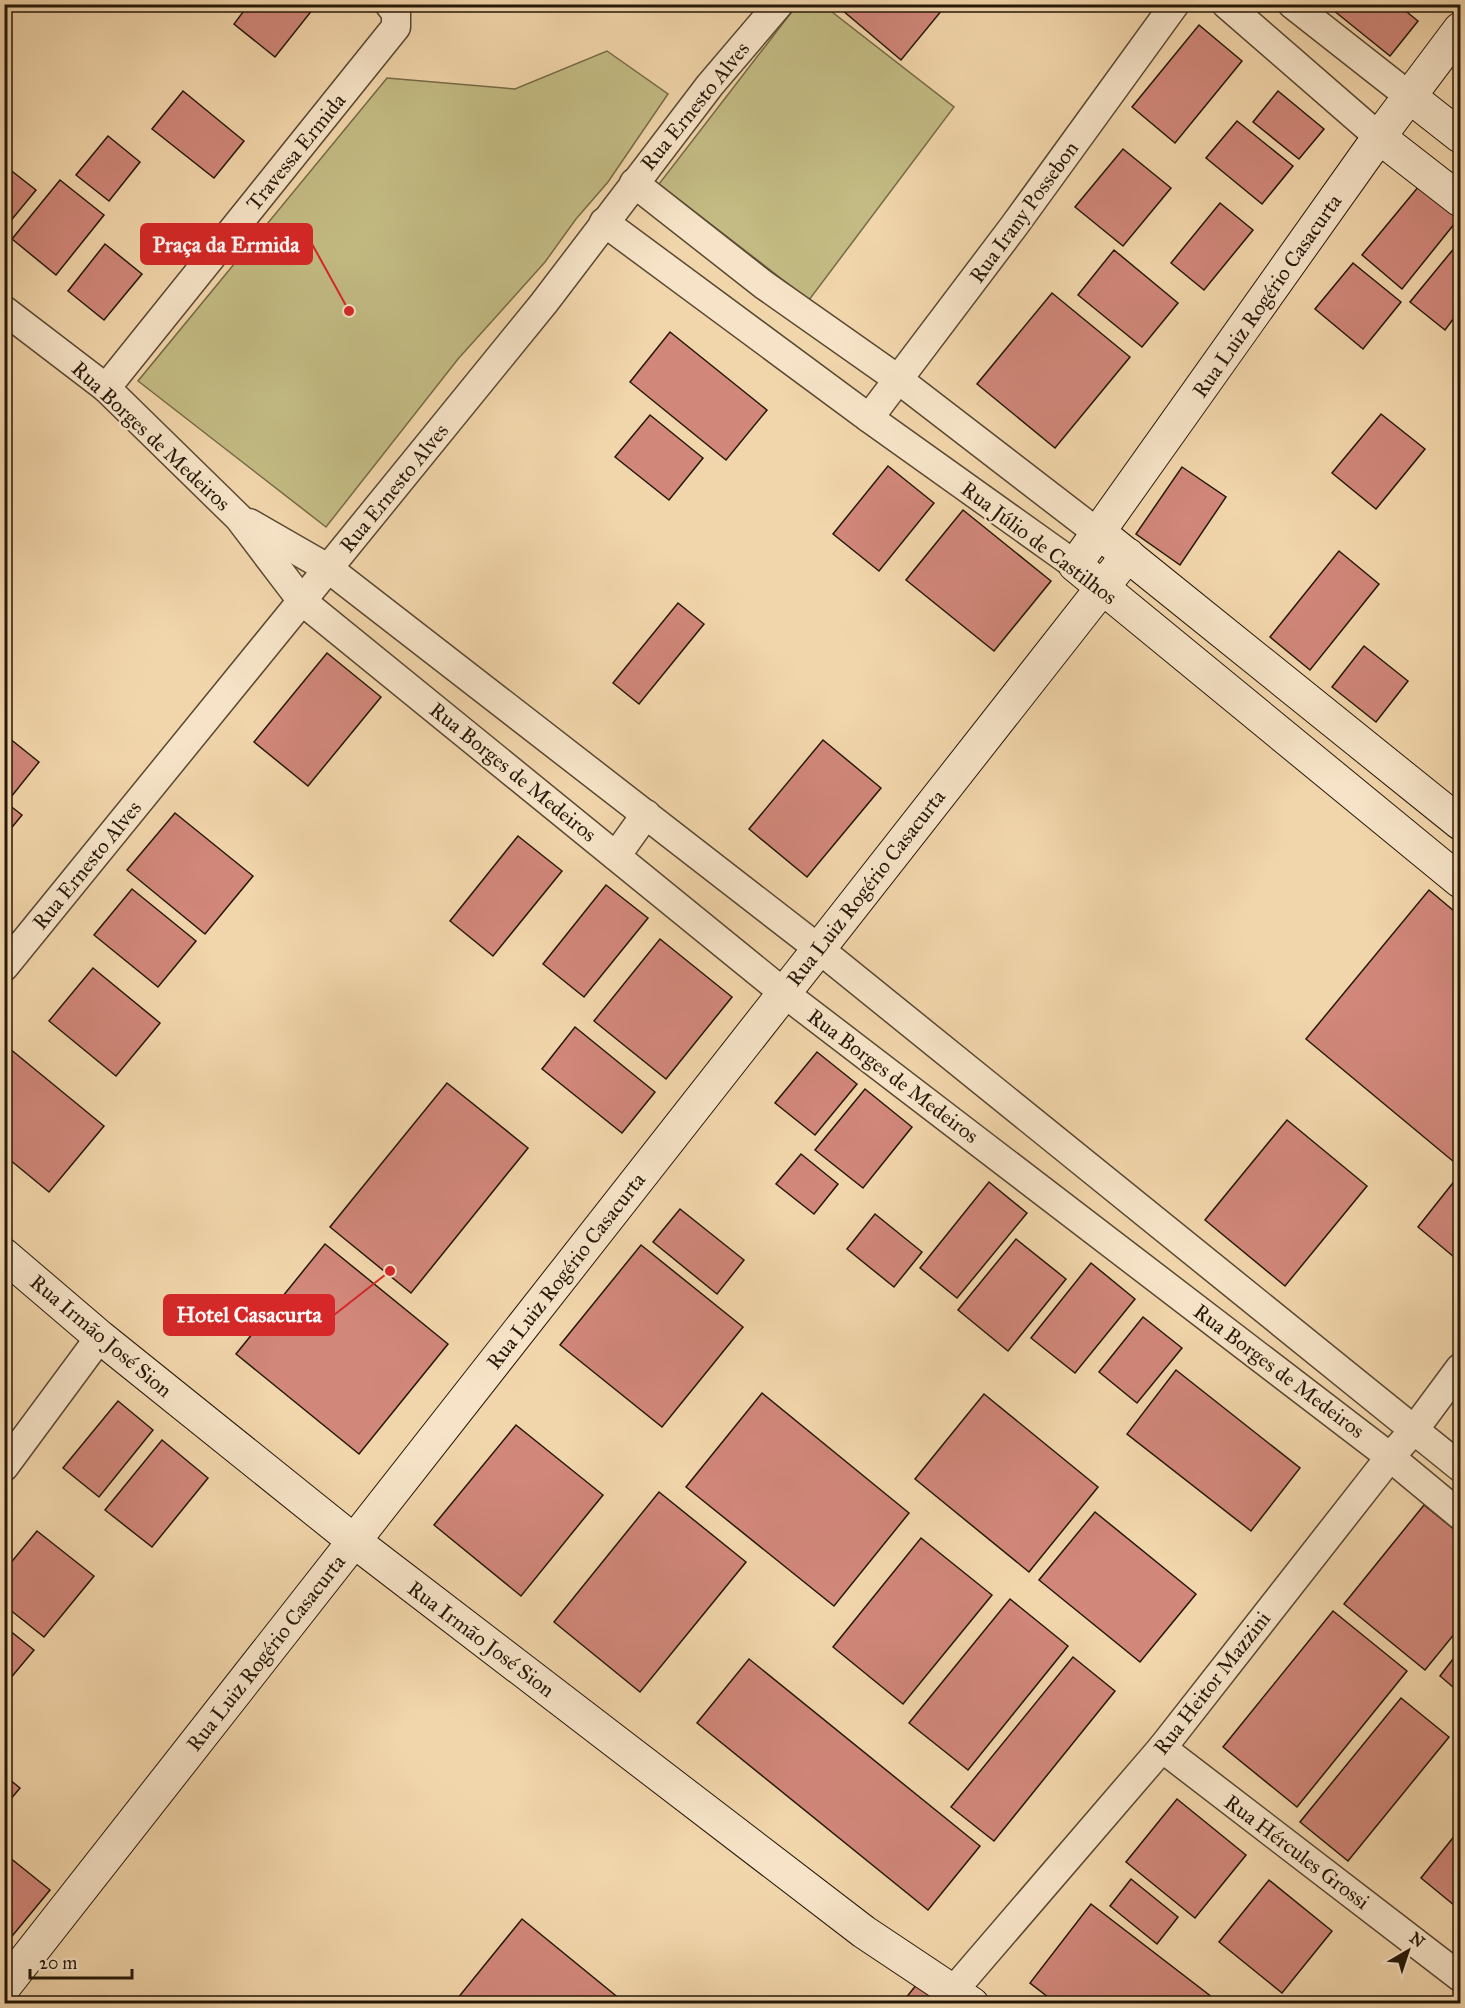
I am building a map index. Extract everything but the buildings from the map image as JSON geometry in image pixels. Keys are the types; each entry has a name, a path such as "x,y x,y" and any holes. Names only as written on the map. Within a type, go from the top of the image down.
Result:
{"street":[{"name":"Rua Ernesto Alves","path":"4,967 544,303 710,85 778,4"},
{"name":"Rua Irany Possebon","path":"869,418 1014,226 1175,4"},
{"path":"1226,4 1379,137 1461,200"},
{"path":"1292,4 1461,136"},
{"name":"Travessa Ermida","path":"106,388 393,16"},
{"name":"Rua Luiz Rogério Casacurta","path":"1075,566 1379,137 1461,29"},
{"name":"Rua Júlio de Castilhos","path":"634,183 764,285 899,380 1128,555 1461,823"},
{"name":"Rua Júlio de Castilhos","path":"604,222 869,418 1075,566 1461,881"},
{"name":"Rua Borges de Medeiros","path":"4,310 106,388 239,518 302,601 784,993 1390,1457 1461,1515"},
{"name":"Rua Borges de Medeiros","path":"239,518 329,569 819,949 1461,1467"},
{"name":"Rua Luiz Rogério Casacurta","path":"4,1987 1128,555"},
{"path":"616,856 645,814"},
{"name":"Rua Irmão José Sion","path":"4,1255 100,1337 354,1541 864,1932 963,1997"},
{"path":"4,1467 100,1337"},
{"name":"Rua Heitor Mazzini","path":"963,1997 1461,1368"},
{"name":"Rua Hércules Grossi","path":"1162,1748 1461,1977"}],"shaded area":[{"path":"797,5 823,5 954,107 809,300 659,184"},
{"path":"607,51 668,94 608,182 576,219 545,262 458,359 326,527 138,381 387,78 515,89"}],"place":[{"name":"Praça da Ermida","path":"349,311"},
{"name":"Hotel Casacurta","path":"390,1271"}]}
